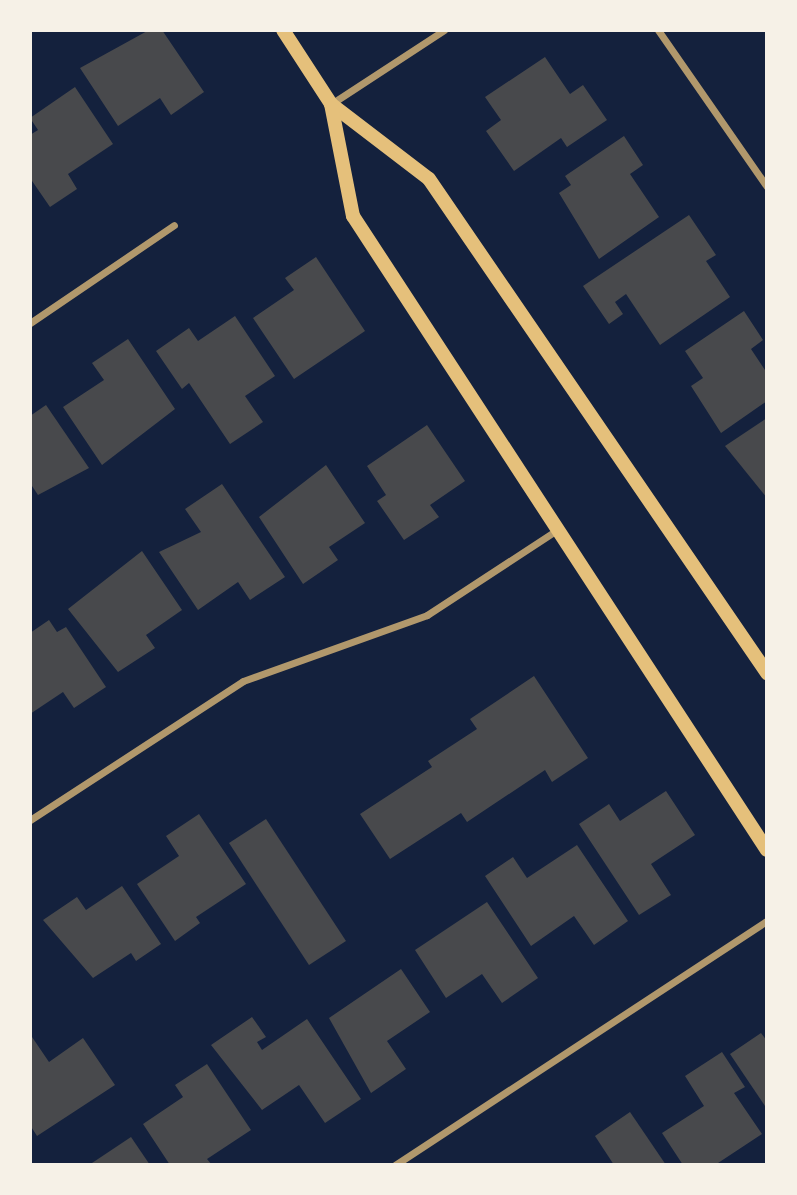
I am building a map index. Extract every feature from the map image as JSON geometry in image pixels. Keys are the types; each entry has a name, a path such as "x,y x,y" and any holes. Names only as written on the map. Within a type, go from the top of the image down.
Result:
{"main road":[{"path":"283,30 331,104 429,179 767,673"},
{"path":"331,104 352,216 767,850"}],"street":[{"path":"331,104 444,30"},
{"path":"658,30 767,187"},
{"path":"30,323 174,225"},
{"path":"30,820 243,681 427,615 556,530"},
{"path":"395,1165 767,921"}],"building":[{"path":"149,30 162,30 204,92 171,115 160,98 118,126 80,68"},
{"path":"545,57 570,94 583,85 607,120 567,147 561,138 514,171 486,131 501,120 485,97"},
{"path":"75,87 113,144 68,174 77,189 50,207 30,178 30,135 38,130 30,118"},
{"path":"624,136 643,165 630,174 659,217 599,259 559,193 571,185 565,176"},
{"path":"689,215 716,255 706,261 730,297 660,345 626,294 615,302 623,314 609,324 583,286"},
{"path":"316,257 365,331 294,379 253,318 294,290 285,278"},
{"path":"744,311 763,340 751,349 767,373 767,401 721,433 691,386 703,378 685,351"},
{"path":"235,316 275,376 245,396 263,422 230,444 189,383 182,389 156,351 189,328 198,341"},
{"path":"128,339 175,409 102,465 63,407 104,380 92,363"},
{"path":"46,405 89,468 38,495 30,483 30,416"},
{"path":"767,418 767,498 725,446"},
{"path":"427,425 465,481 430,505 439,517 404,540 377,501 386,495 367,466"},
{"path":"326,465 365,523 329,547 338,560 303,584 259,517"},
{"path":"222,484 285,577 250,600 238,582 198,610 159,552 201,532 185,509"},
{"path":"142,551 182,610 146,635 155,648 118,672 68,609"},
{"path":"49,620 57,632 66,627 106,687 74,708 63,692 30,714 30,633"},
{"path":"534,676 588,758 552,782 545,770 467,822 461,813 390,859 360,814 432,767 428,761 477,729 470,719"},
{"path":"666,791 695,835 651,864 671,895 639,915 579,824 609,804 620,821"},
{"path":"199,814 246,884 196,917 200,923 175,941 137,884 179,856 166,836"},
{"path":"266,819 346,941 309,965 229,843"},
{"path":"577,845 628,921 594,945 574,916 531,946 485,876 513,857 527,878"},
{"path":"122,886 161,944 136,961 131,953 93,978 43,920 77,897 86,910"},
{"path":"487,902 538,978 502,1003 482,974 446,998 415,950"},
{"path":"401,969 430,1012 387,1041 406,1069 371,1093 329,1018"},
{"path":"252,1017 266,1037 257,1042 262,1050 307,1019 361,1099 325,1123 299,1085 262,1110 211,1045"},
{"path":"761,1033 767,1041 767,1109 730,1054"},
{"path":"30,1034 49,1062 83,1038 115,1085 37,1136 30,1125"},
{"path":"722,1052 745,1087 734,1093 762,1134 715,1165 683,1165 662,1133 704,1106 685,1076"},
{"path":"207,1064 251,1130 207,1159 212,1165 170,1165 143,1124 183,1097 175,1085"},
{"path":"630,1112 666,1165 614,1165 595,1136"},
{"path":"131,1137 150,1165 89,1165"}]}
